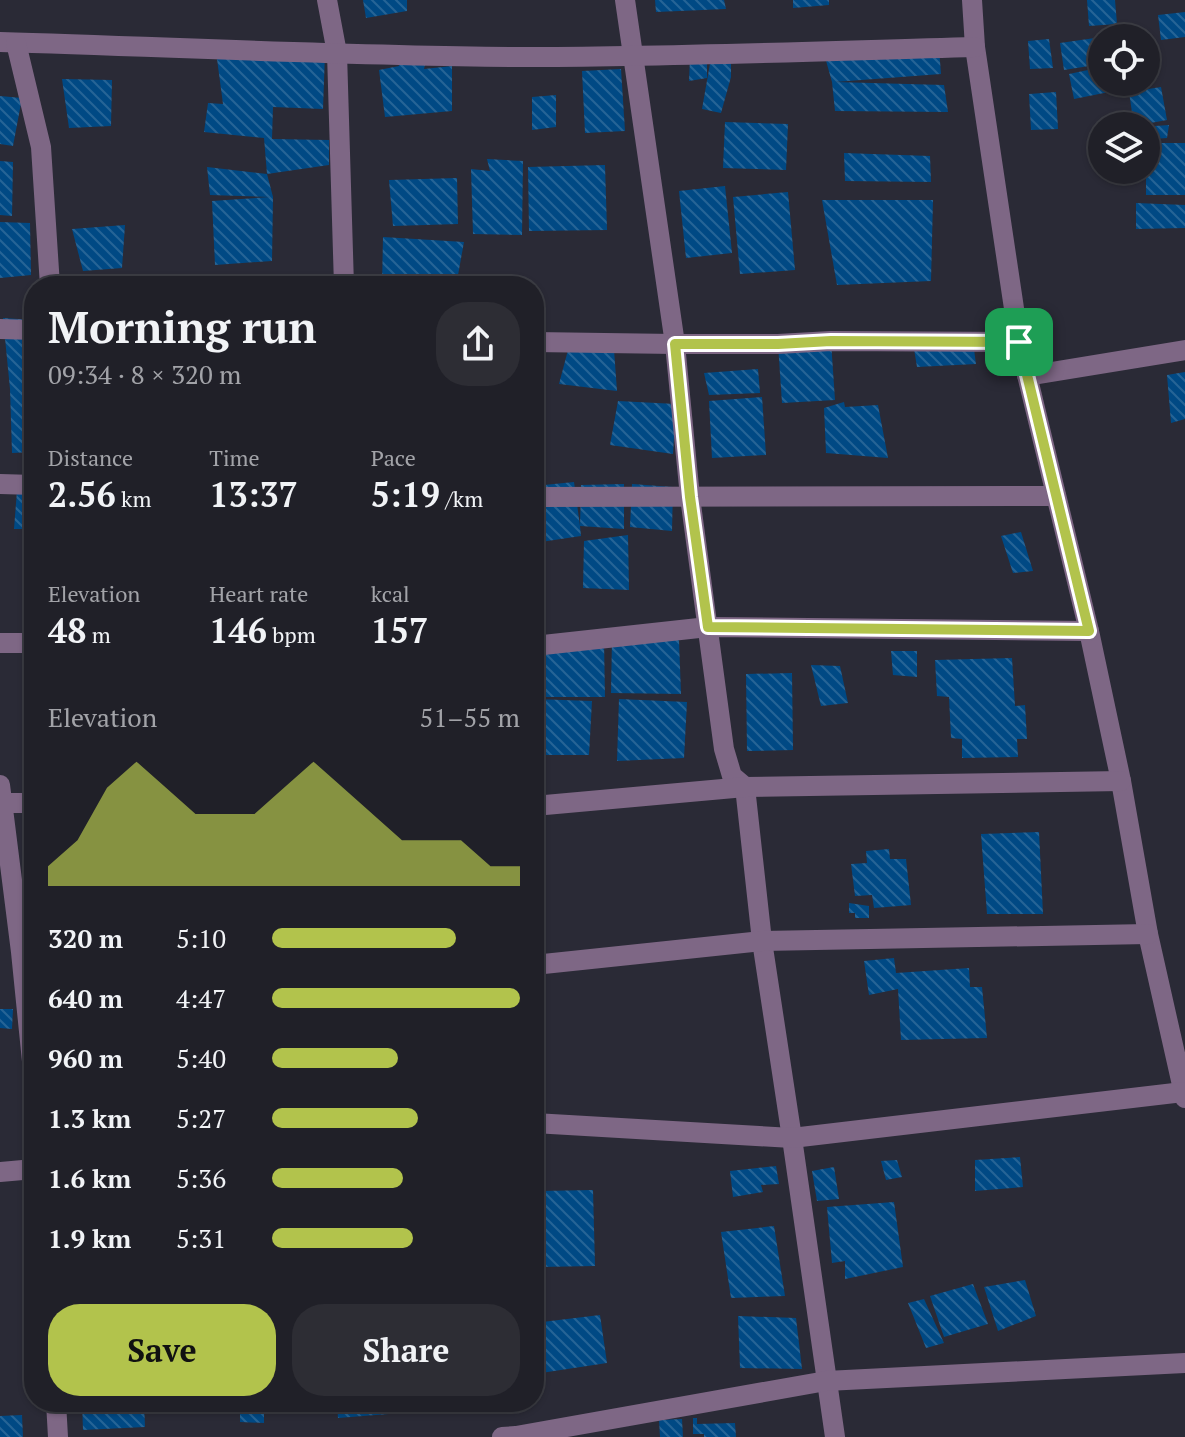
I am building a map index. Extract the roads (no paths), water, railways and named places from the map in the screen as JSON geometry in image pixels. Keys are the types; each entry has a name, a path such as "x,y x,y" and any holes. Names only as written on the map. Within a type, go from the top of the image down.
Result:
{"street":[{"path":"327,0 337,53 344,276"},
{"path":"625,0 675,344 690,497 724,749 732,776 745,787 762,941 835,1437"},
{"path":"544,1124 792,1138 1184,1095 1148,934 1121,781 1089,631 1019,342 975,47 972,0"},
{"path":"49,276 41,147 8,42 519,57 975,47"},
{"path":"0,329 24,330"},
{"path":"544,342 1019,342"},
{"path":"1027,376 1185,350"},
{"path":"0,484 24,485"},
{"path":"544,497 1056,496"},
{"path":"544,645 708,627 1089,631"},
{"path":"0,643 24,643"},
{"path":"544,805 745,787 1121,781"},
{"path":"0,785 0,803 24,931"},
{"path":"0,803 24,803"},
{"path":"544,964 762,941 1148,934"},
{"path":"0,952 24,952"},
{"path":"0,1172 24,1170"},
{"path":"502,1437 826,1381 1185,1363"},
{"path":"57,1412 58,1437"}]}
